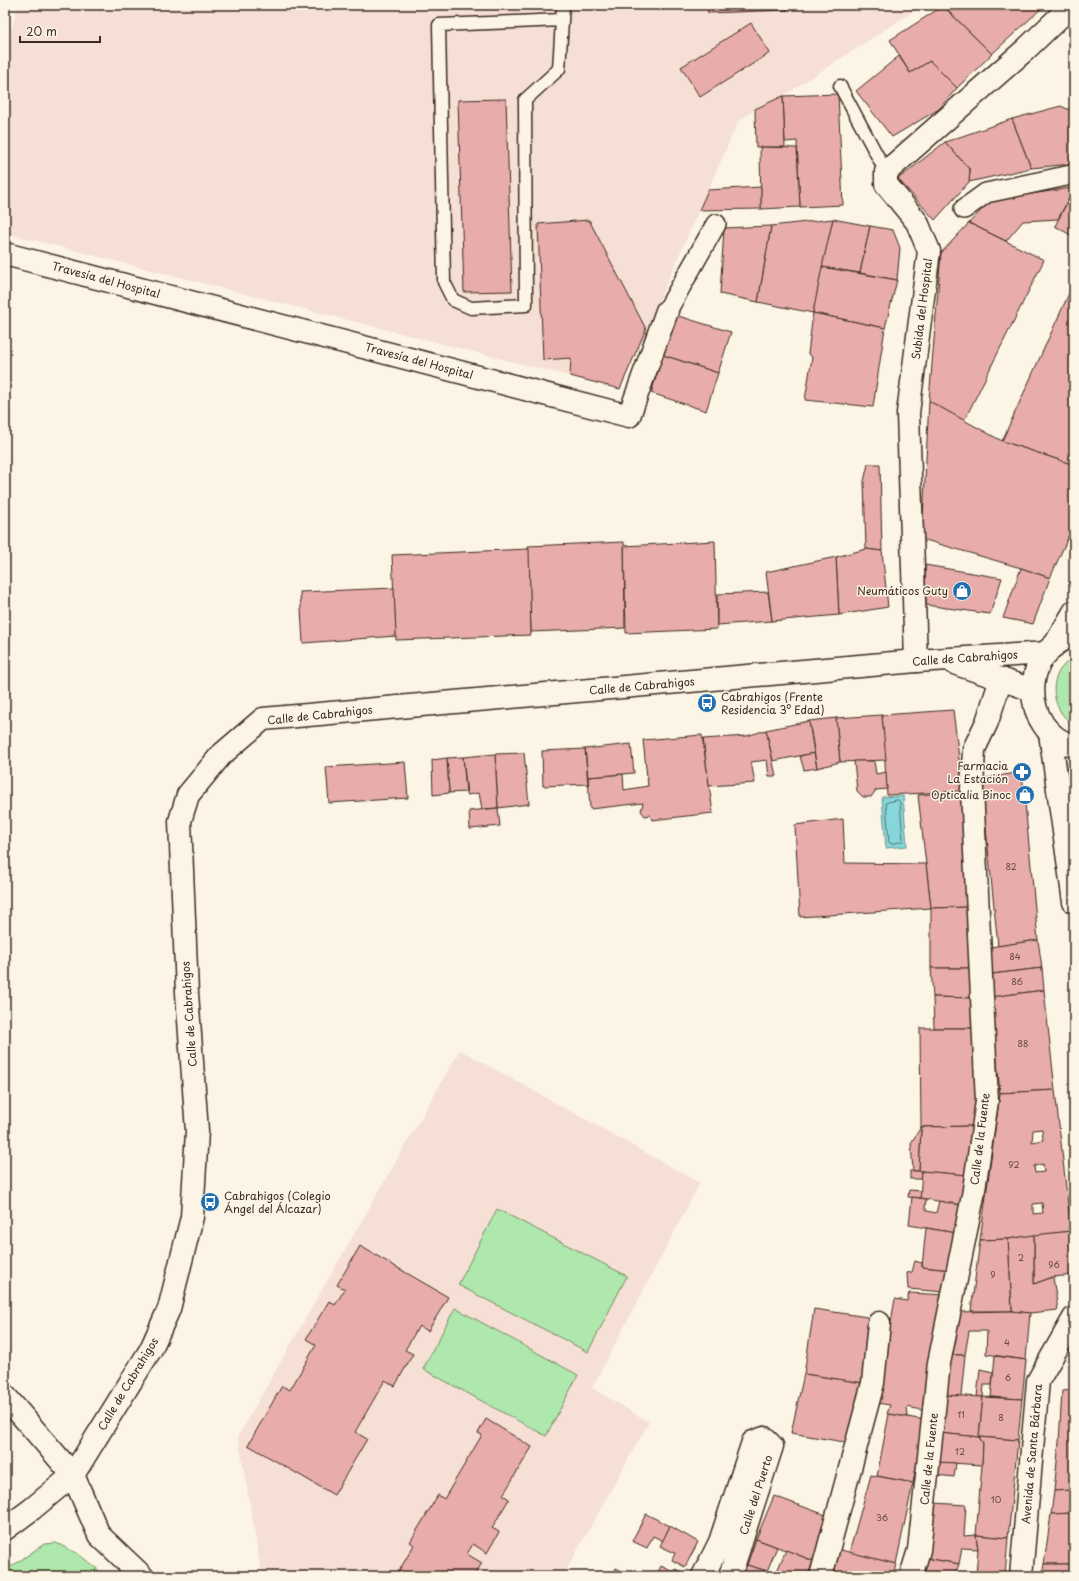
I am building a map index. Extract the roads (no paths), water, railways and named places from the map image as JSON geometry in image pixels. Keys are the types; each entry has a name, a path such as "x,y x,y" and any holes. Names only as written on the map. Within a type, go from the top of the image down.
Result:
{"street":[{"path":"886,172 1025,50 1072,5"},
{"name":"Subida del Hospital","path":"886,172 886,184 917,222 930,251 908,413 916,661"},
{"path":"964,210 986,193 1071,175 1074,177"},
{"name":"Travesía del Hospital","path":"5,254 629,416 667,311 716,224"},
{"path":"1074,612 1051,650 1039,664 1034,677 1032,690 1034,706 1040,721 1050,734 1066,744 1074,746"},
{"path":"1051,650 1074,636"},
{"name":"Calle de Cabrahigos","path":"5,1529 73,1475 151,1350 169,1309 192,1217 197,1131 187,993 180,821 188,795 221,756 263,719 1051,650"},
{"path":"943,660 1032,690"},
{"name":"Calle de la Fuente","path":"912,1576 919,1550 939,1363 973,1196 987,1101 972,789 974,749 987,722 1001,679"},
{"path":"1050,734 1074,902"},
{"name":"Avenida de Santa Bárbara","path":"1021,1576 1038,1381 1074,1318"},
{"path":"821,1576 873,1383 879,1323"},
{"path":"5,1396 73,1475 99,1535 142,1576"},
{"name":"Calle del Puerto","path":"703,1576 720,1542 752,1442 764,1438 772,1446 730,1576"}],"lane":[{"path":"562,20 439,25 444,282 453,300 471,308 526,305 525,100 559,69 563,5"},
{"path":"840,86 886,172"}],"water":[{"path":"903,796 907,846 886,848 882,797"}],"place":[{"name":"Neumáticos Guty","path":"962,591"},
{"name":"Cabrahigos (Frente Residencia 3º Edad)","path":"707,703"},
{"name":"Farmacia La Estación","path":"1022,772"},
{"name":"Opticalia Binoc","path":"1025,795"},
{"name":"Cabrahigos (Colegio Ángel del Álcazar)","path":"210,1202"}]}
